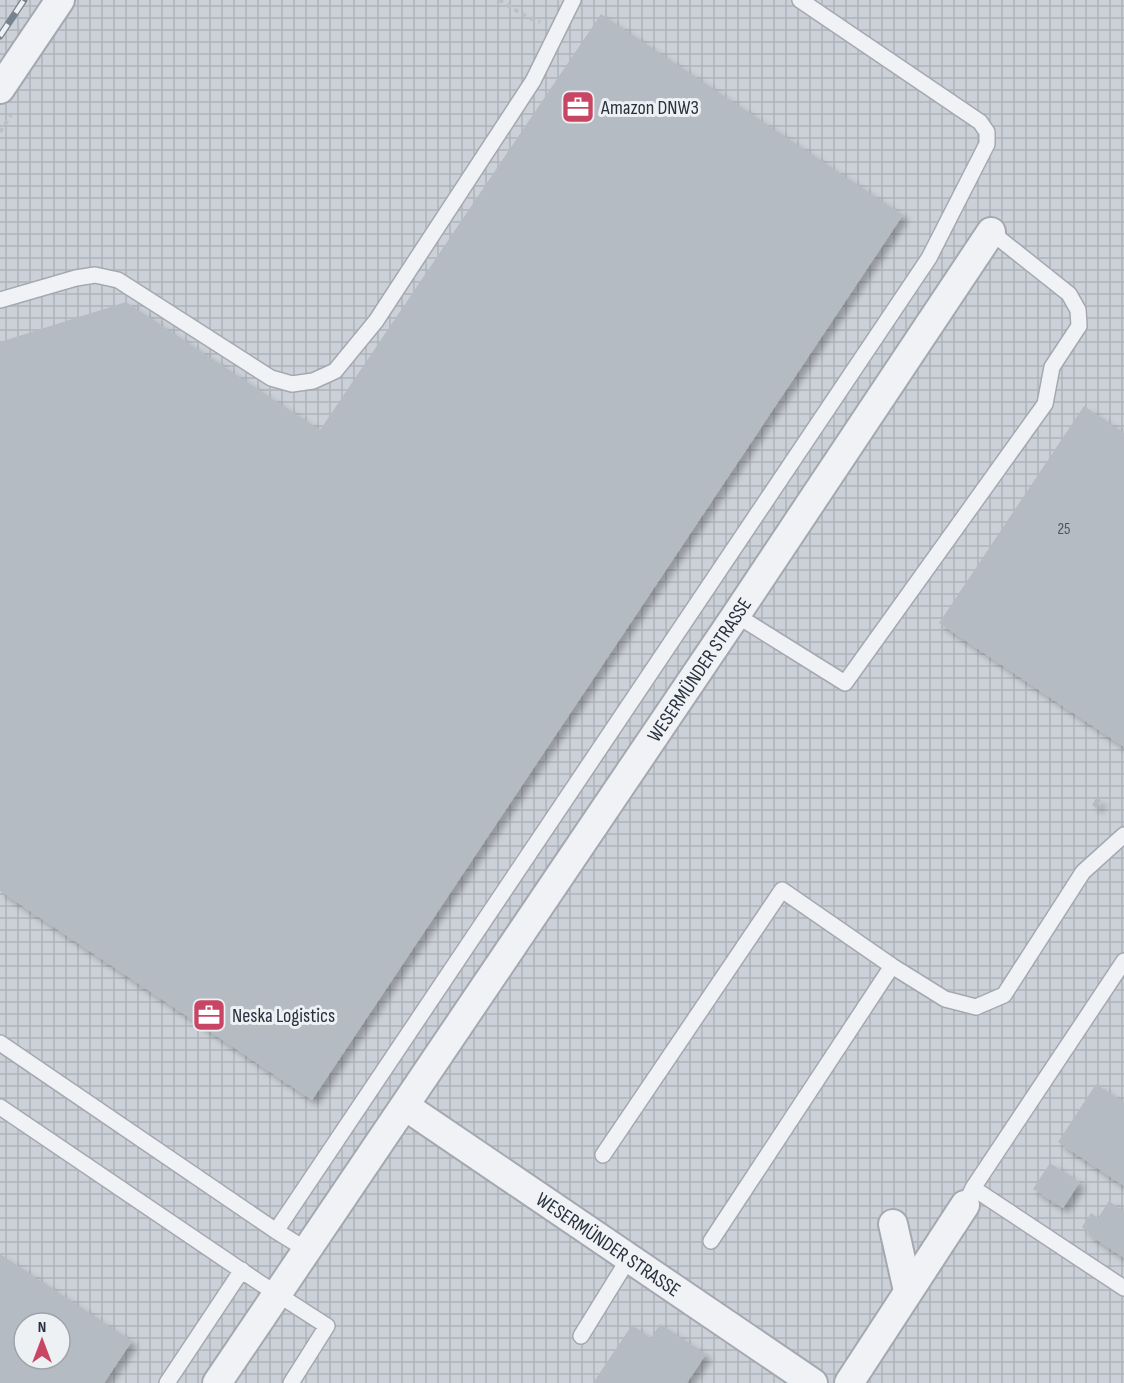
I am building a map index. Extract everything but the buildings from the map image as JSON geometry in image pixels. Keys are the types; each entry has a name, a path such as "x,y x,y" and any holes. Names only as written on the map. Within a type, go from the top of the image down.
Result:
{"street":[{"path":"0,89 60,0"},
{"name":"WESERMÜNDER STRASSE","path":"218,1383 736,615 991,232"},
{"name":"WESERMÜNDER STRASSE","path":"405,1106 813,1383"},
{"path":"849,1383 969,1196"},
{"path":"893,1224 908,1292"}],"lane":[{"path":"0,300 76,278 95,275 118,280 271,378 292,384 313,381 335,371 376,321 533,81 573,0"},
{"path":"276,1231 929,258 987,144 987,132 980,122 800,0"},
{"path":"736,615 845,683 1045,404 1052,367 1079,326 1077,310 1069,294 991,232"},
{"path":"603,1155 782,890 892,966 945,999 976,1007 1004,995 1083,872 1124,835"},
{"path":"1124,961 969,1196 1124,1288"},
{"path":"711,1241 892,966"},
{"path":"0,1043 307,1250"},
{"path":"0,1107 327,1326 291,1383"},
{"path":"581,1336 629,1258"},
{"path":"166,1383 242,1270"}],"path":[{"path":"499,0 527,17 559,29"}],"shaded area":[{"path":"0,0 1124,0 1124,1383 0,1383"}],"railway":[{"path":"0,36 24,0"}],"place":[{"name":"Amazon DNW3","path":"578,107"},
{"name":"Neska Logistics","path":"209,1015"}]}
